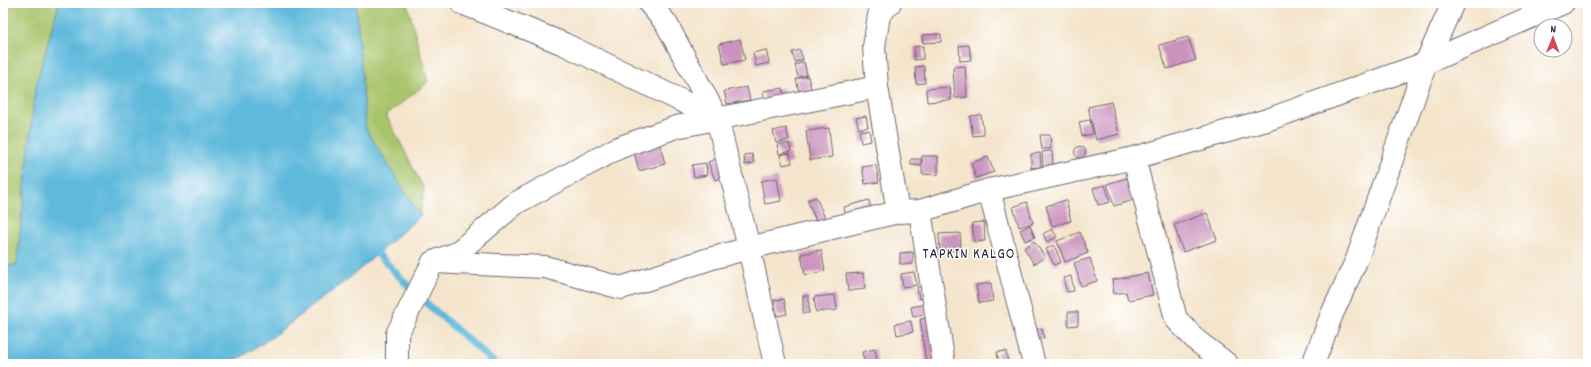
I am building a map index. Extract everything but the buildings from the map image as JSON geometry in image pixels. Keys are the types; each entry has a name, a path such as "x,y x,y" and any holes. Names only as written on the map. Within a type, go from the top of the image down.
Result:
{"street":[{"path":"462,3 564,44 717,118"},
{"path":"649,3 666,23 717,118 749,248 775,364"},
{"path":"890,3 879,15 874,47 877,87 898,212"},
{"path":"1313,364 1332,314 1357,260 1426,63 1453,3"},
{"path":"433,262 545,267 621,288 709,259 749,248 898,212 920,210 989,190 1134,158 1267,120 1426,63 1563,3"},
{"path":"397,364 397,334 433,262 457,253 516,203 618,148 676,127 877,87"},
{"path":"1134,158 1176,319 1197,341 1227,364"},
{"path":"989,190 1034,364"},
{"path":"920,210 944,364"}],"green space":[{"path":"3,3 59,3 35,89 17,264 3,267"},
{"path":"356,3 407,3 428,82 386,115 424,189 420,216 366,129"}],"water":[{"path":"59,3 356,3 366,129 420,216 352,276 271,338 230,364 3,364 3,267 17,264 35,89"}],"waterway":[{"path":"378,254 417,295 496,364"}],"district":[{"name":"TAPKIN KALGO","path":"969,253"}]}
